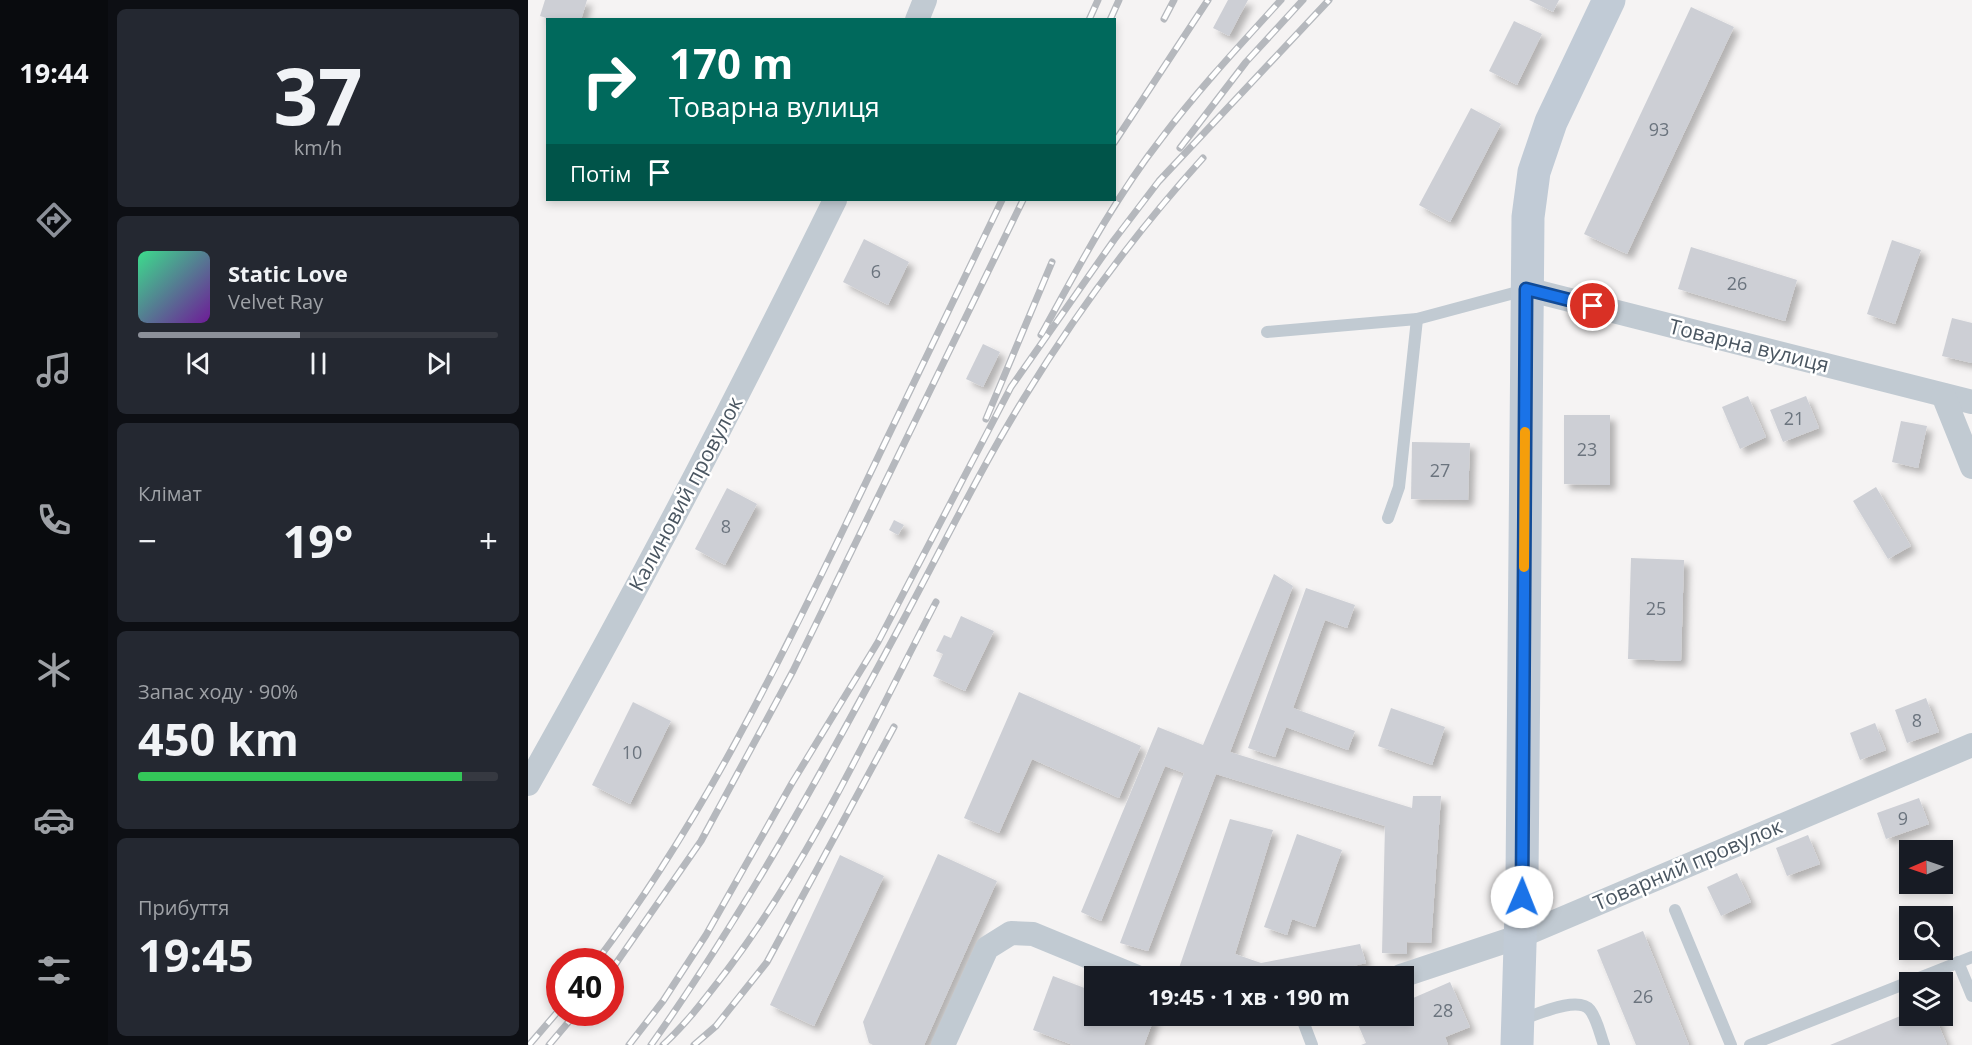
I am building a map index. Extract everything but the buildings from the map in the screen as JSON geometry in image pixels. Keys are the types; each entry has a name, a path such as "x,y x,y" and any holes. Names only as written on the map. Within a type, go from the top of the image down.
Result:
{"street":[{"path":"918,18 925,0"},
{"path":"1517,1033 1521,936 1528,217 1534,172 1551,122 1609,0"},
{"name":"Калиновий провулок","path":"528,784 618,624 750,373 835,201"},
{"name":"Товарна вулиця","path":"1526,289 1972,402"},
{"path":"1943,395 1972,467"},
{"name":"Товарний провулок","path":"1414,972 1521,936 1972,745"},
{"path":"943,1045 987,948 1011,933 1033,934 1111,966"}],"lane":[{"path":"1267,332 1418,319 1526,289"},
{"path":"1388,518 1399,487 1418,319"},
{"path":"1675,910 1731,1045"},
{"path":"1750,1045 1972,957"},
{"path":"1958,962 1972,996"},
{"path":"1517,1033 1574,1003 1585,1005 1592,1012 1604,1045"},
{"path":"1305,1026 1312,1045"}],"railway":[{"path":"1090,18 1098,0"},
{"path":"1111,18 1119,0"},
{"path":"1164,19 1174,0"},
{"path":"1116,140 1208,0"},
{"path":"1041,335 1097,234 1144,162 1204,85 1281,0"},
{"path":"1180,148 1246,62 1303,0"},
{"path":"629,1045 663,1001 706,935 792,783 878,642 1011,387 1114,240 1159,181 1329,0"},
{"path":"651,1045 720,941 785,834 877,670 978,478 1024,398 1108,274 1154,214 1203,158"},
{"path":"606,948 668,858 761,695 818,583 1002,201"},
{"path":"624,952 701,841 793,671 1023,201"},
{"path":"986,419 1052,262"},
{"path":"663,1045 689,1018 728,969 787,882 840,790 936,602"},
{"path":"694,1045 716,1026 767,962 894,727"},
{"path":"529,1045 546,1025"},
{"path":"549,1045 565,1026"}],"slow traffic":[{"path":"1524,567 1525,432"}],"route":[{"path":"1522,897 1526,289 1593,306"}]}
